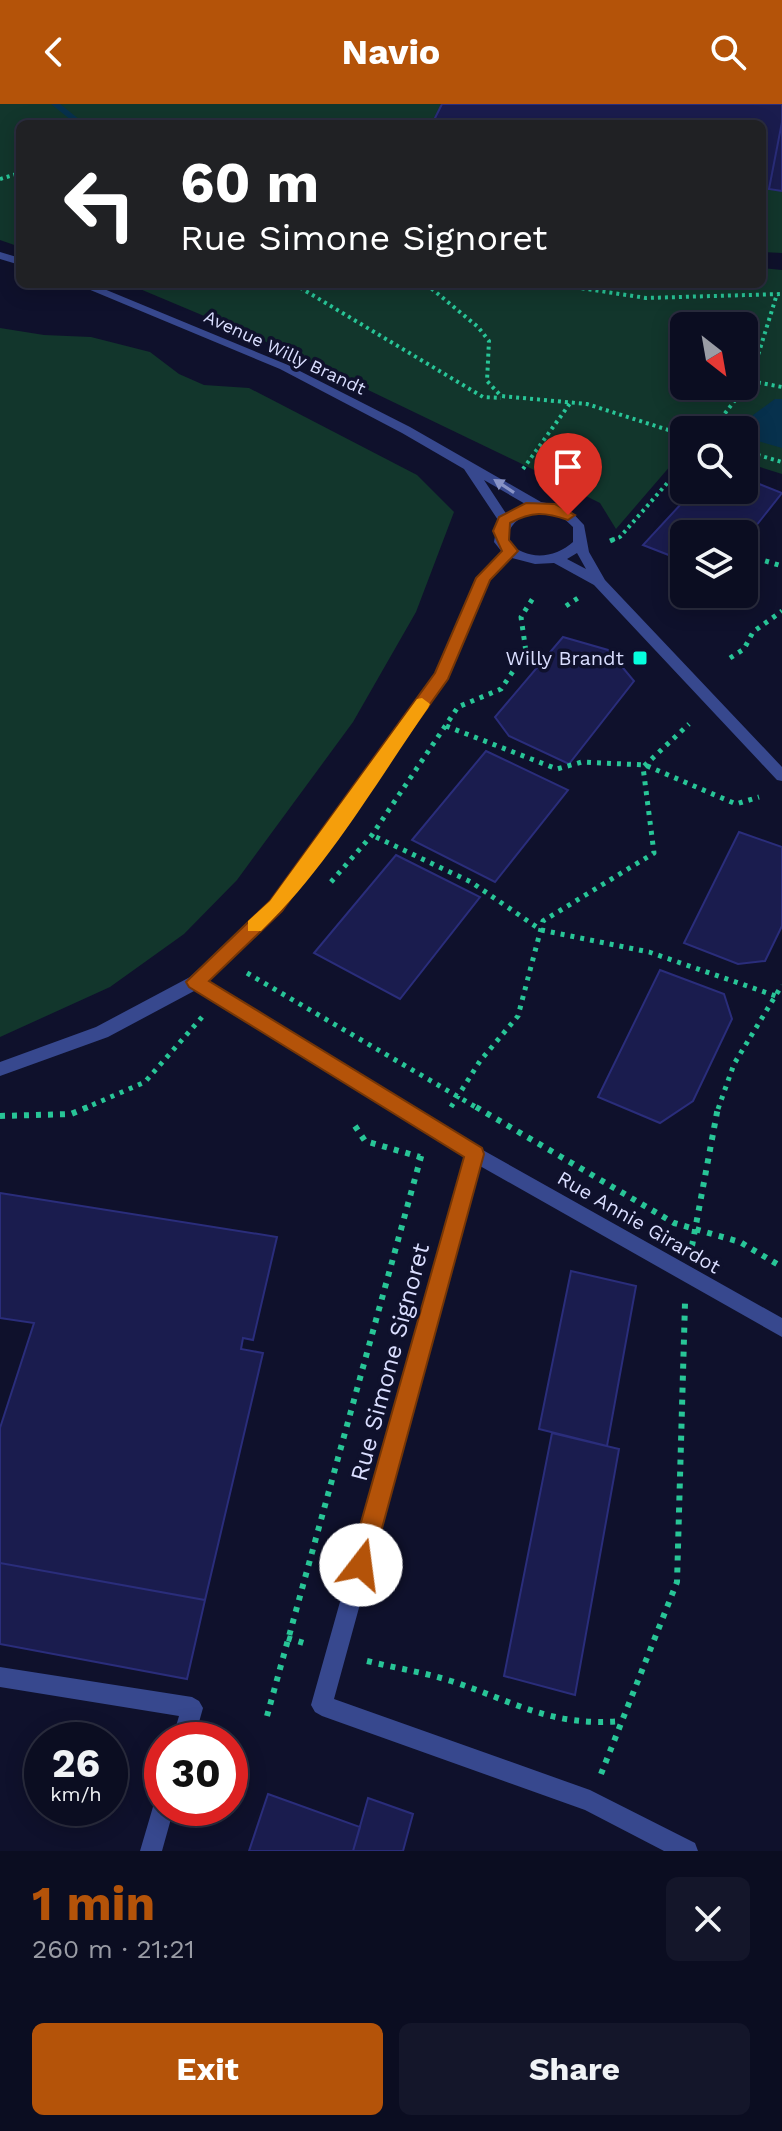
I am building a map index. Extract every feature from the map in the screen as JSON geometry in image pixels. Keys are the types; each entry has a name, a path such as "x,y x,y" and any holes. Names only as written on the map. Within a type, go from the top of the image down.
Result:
{"street":[{"name":"Avenue Willy Brandt","path":"92,288 284,367 467,464 540,507 555,509 577,523 581,533 580,543 599,582 782,776"},
{"name":"Avenue Willy Brandt","path":"467,464 504,520 500,531 502,541 511,551 524,558 556,559 599,582"},
{"path":"504,520 526,508 540,507"},
{"path":"556,559 571,553 580,543"},
{"path":"0,1069 102,1032 196,982 276,906 338,824 442,675 484,578 511,551"},
{"path":"196,982 475,1154"},
{"name":"Rue Annie Girardot","path":"475,1154 782,1328"},
{"name":"Rue Simone Signoret","path":"475,1154 322,1705 590,1801 687,1851"},
{"path":"0,1677 192,1708 188,1722"},
{"path":"151,1851 158,1826"}],"path":[{"path":"301,288 483,397 571,402 670,431"},
{"path":"430,288 488,338 493,354 486,374 488,386 508,399"},
{"path":"580,288 646,298 780,294 758,358"},
{"path":"758,382 782,387"},
{"path":"723,416 735,400"},
{"path":"521,471 571,402"},
{"path":"758,455 782,462"},
{"path":"610,541 620,537 670,480"},
{"path":"758,559 782,566"},
{"path":"730,658 744,649 753,632 782,611"},
{"path":"446,726 557,769 582,762 645,765 736,804 759,797"},
{"path":"376,837 471,882 541,930 649,952 776,996"},
{"path":"247,973 674,1223 740,1242 782,1267"},
{"path":"590,1801 677,1582 687,1274 694,1230 718,1107 734,1064 782,985"},
{"path":"355,1126 365,1141 420,1157"},
{"path":"287,1638 336,1654 451,1681 558,1723 595,1724 623,1720"}],"green space":[{"path":"0,104 782,104 782,253 766,252 766,120 16,120 16,246 0,240"},
{"path":"766,268 782,270 782,474 758,466 758,416 670,416 670,466 616,529 600,503 283,349 138,288 766,288"},
{"path":"0,328 44,335 91,337 150,352 179,374 204,385 249,388 417,475 454,512 416,612 353,722 237,880 184,934 110,987 0,1037"}],"water":[{"path":"775,399 782,399 782,448 758,441 758,416 753,415"}],"building":[{"path":"442,104 782,104 782,122 769,189 766,189 766,120 434,120"},
{"path":"782,122 782,191 769,189"},
{"path":"758,484 782,493 758,523 758,520 670,520 670,556 643,545 681,504 758,504"},
{"path":"563,637 608,650 634,681 569,764 509,736 495,717"},
{"path":"486,751 568,790 495,882 412,840"},
{"path":"739,832 782,847 782,926 765,961 738,964 684,943"},
{"path":"396,855 480,897 400,999 314,953"},
{"path":"660,970 724,994 732,1019 693,1101 660,1123 598,1097"},
{"path":"0,1193 277,1237 253,1340 243,1338 241,1349 263,1353 205,1600 0,1563 0,1428 34,1323 0,1318"},
{"path":"571,1271 636,1286 607,1446 539,1429"},
{"path":"552,1433 619,1449 575,1695 504,1676"},
{"path":"0,1563 205,1600 187,1679 0,1644"},
{"path":"268,1794 360,1827 353,1851 249,1851"},
{"path":"368,1798 413,1814 403,1851 353,1851"}],"waterway":[{"path":"55,104 76,120"}],"slow traffic":[{"path":"254,926 276,906 422,704"}],"place":[{"name":"Willy Brandt","path":"640,658"}],"route":[{"path":"361,1565 475,1154 196,982 276,906 338,824 442,675 484,578 511,551 502,541 500,531 504,520 526,508 555,509 568,515"}]}
